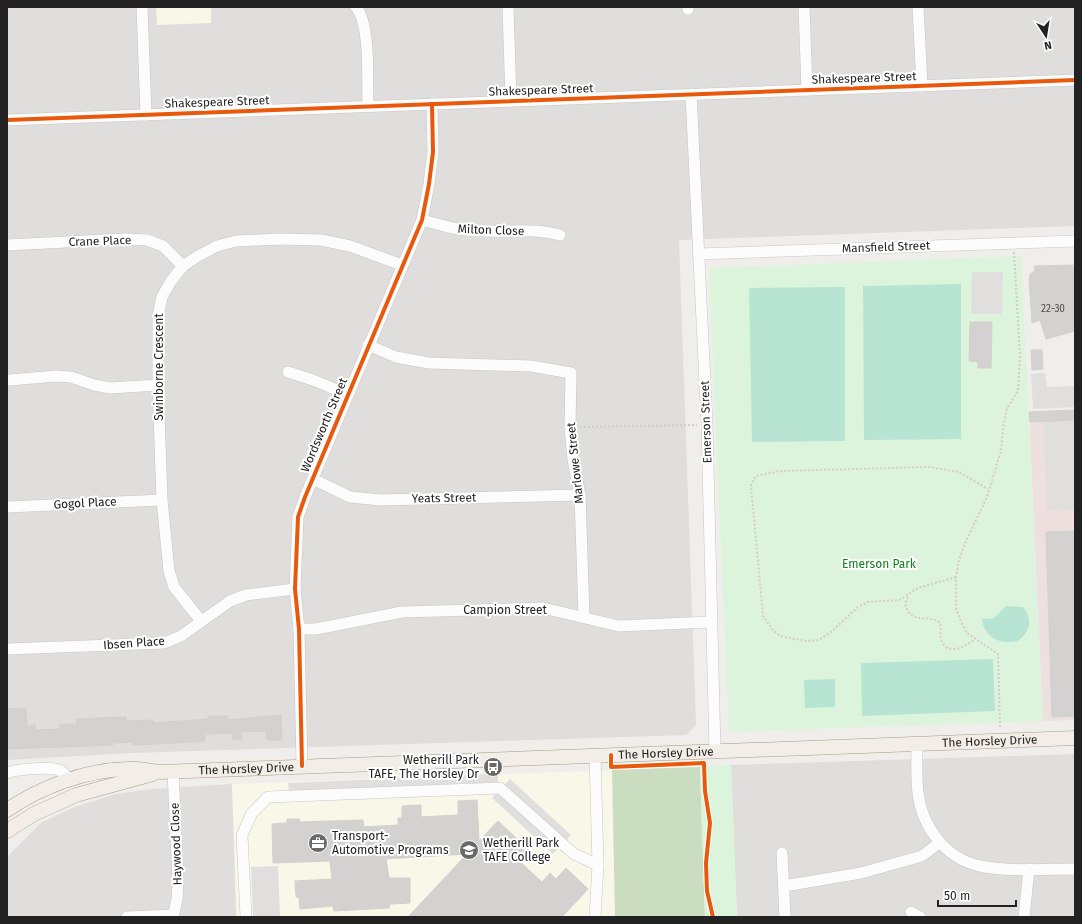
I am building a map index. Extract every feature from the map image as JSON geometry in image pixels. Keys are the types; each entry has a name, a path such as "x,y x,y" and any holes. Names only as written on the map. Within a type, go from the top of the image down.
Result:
{"main road":[{"name":"The Horsley Drive","path":"7,810 36,793 70,780 114,770 128,769 167,771 1075,738"},
{"name":"The Horsley Drive","path":"7,831 34,814 76,795 167,771"}],"street":[{"path":"142,7 146,115"},
{"path":"356,7 360,12 366,31 368,106"},
{"path":"508,7 511,101"},
{"path":"804,7 806,90"},
{"path":"918,7 922,86"},
{"name":"Shakespeare Street","path":"7,120 1075,80"},
{"name":"Emerson Street","path":"691,94 707,424 710,622 715,751"},
{"name":"Wordsworth Street","path":"302,766 299,629 295,590 298,517 347,394 422,220 430,184 433,152 432,104"},
{"name":"Milton Close","path":"422,220 456,229 478,232 544,231 560,235"},
{"name":"Crane Place","path":"7,245 125,239 146,240 163,246 183,266"},
{"name":"Swinborne Crescent","path":"201,621 174,587 168,571 162,500 158,385 158,316 162,297 171,280 183,266 217,246 236,242 280,239 321,240 350,246 402,265"},
{"name":"Mansfield Street","path":"698,254 1075,241"},
{"name":"Marlowe Street","path":"368,345 396,357 429,363 531,366 571,373 570,427 573,460 580,495 584,616"},
{"path":"288,372 313,380 347,394"},
{"path":"10,380 56,376 71,377 94,385 110,388 158,385"},
{"name":"Yeats Street","path":"312,479 350,497 380,500 580,495"},
{"name":"Gogol Place","path":"7,507 162,500"},
{"name":"Ibsen Place","path":"7,649 164,643 181,636 230,602 246,595 295,590"},
{"name":"Campion Street","path":"299,629 316,629 402,612 543,608 584,616 619,626 710,622"},
{"path":"916,744 918,793 921,809 939,843 954,855 979,866 1029,869 1075,869"},
{"path":"595,756 598,865 595,917"},
{"path":"7,773 20,770 54,769 60,771 70,780"},
{"name":"Haywood Close","path":"167,771 178,880 177,899 173,916"},
{"path":"246,917 242,835 252,813 268,797 500,788 574,854 598,865"},
{"path":"784,886 861,873 922,856 939,843"},
{"path":"782,853 785,917"},
{"path":"1024,917 1029,869"},
{"path":"127,917 173,916"}],"path":[{"path":"1000,727 998,654 993,649 984,646 967,633 962,624 956,608 956,577 959,560 966,541 987,497 988,489 1001,451 1007,408 1018,391 1020,357 1014,243"},
{"path":"570,427 707,424"},
{"path":"956,577 918,588 908,596 899,600 868,602 858,607 830,633 818,640 806,641 780,636 763,616 751,499 751,485 756,476 780,471 929,467 959,472 988,489"},
{"path":"908,596 905,604 909,614 914,617 936,620 940,623 941,641 945,646 951,649 960,649 975,639"}],"shaded area":[{"path":"7,7 1075,7 1075,226 679,240 696,725 686,735 132,753 7,760"},
{"path":"156,7 211,7 211,23 157,25"},
{"path":"972,272 1003,272 1002,314 971,314"},
{"path":"1045,373 1047,387 1075,386 1075,407 1033,409 1031,374"},
{"path":"1075,410 1075,720 1043,721 1029,412"},
{"path":"1075,420 1075,509 1047,510 1043,421"},
{"path":"1075,754 1075,917 737,917 731,765"},
{"name":"Wetherill Park TAFE College","path":"700,767 705,917 237,917 232,784"},
{"path":"498,774 498,782 289,791 288,783"},
{"path":"510,779 571,835 553,854 492,798"},
{"path":"232,784 236,917 7,917 7,857 42,822 75,807 115,794 153,789"},
{"path":"278,866 280,917 253,917 251,867"}],"green space":[{"name":"Emerson Park","path":"1021,256 1043,721 729,732 709,268"},
{"path":"961,284 961,439 864,440 863,286"},
{"path":"845,287 845,441 752,442 749,288"},
{"path":"1006,606 1023,607 1028,616 1028,629 1018,641 1005,642 994,639 983,626 982,619 994,618"},
{"path":"993,659 995,711 862,716 861,663"},
{"path":"835,679 835,707 805,708 804,680"},
{"path":"731,765 737,917 705,917 700,767"},
{"path":"700,767 705,917 615,917 612,770"}],"building":[{"path":"1075,265 1075,331 1046,339 1040,320 1032,323 1029,280 1030,274 1035,271 1034,266"},
{"path":"970,322 992,322 991,368 978,368 978,362 969,361"},
{"path":"1031,350 1042,350 1043,369 1032,370"},
{"path":"1075,410 1075,420 1030,422 1029,412"},
{"path":"1075,531 1075,716 1052,717 1046,532"},
{"path":"26,708 27,726 35,725 36,730 60,729 60,724 77,724 76,719 126,717 127,721 153,720 153,723 208,719 208,716 227,716 227,720 281,715 282,740 267,740 266,731 241,732 242,739 233,740 232,733 205,734 205,741 133,745 133,742 113,743 113,745 7,749 7,709"},
{"path":"477,800 479,841 498,821 528,849 518,860 542,882 550,873 556,879 566,868 588,889 562,917 408,917 467,854 386,859 389,878 410,878 410,903 390,904 389,908 334,911 333,906 300,909 299,897 296,897 295,881 332,879 330,861 273,863 272,824 287,823 287,819 299,819 300,822 363,820 364,827 398,825 398,818 402,818 402,806 421,805 421,817 458,815 458,801"}],"cycle path":[{"path":"7,120 1075,80"},
{"path":"302,766 299,629 295,589 298,517 305,497 422,220 433,152 432,104"},
{"path":"611,755 611,767 704,763 705,791 710,823 706,863 707,891 713,917"}],"place":[{"name":"Wetherill Park TAFE, The Horsley Dr","path":"493,767"},
{"name":"Transport- Automotive Programs","path":"318,843"},
{"name":"Wetherill Park TAFE College","path":"469,850"}]}
